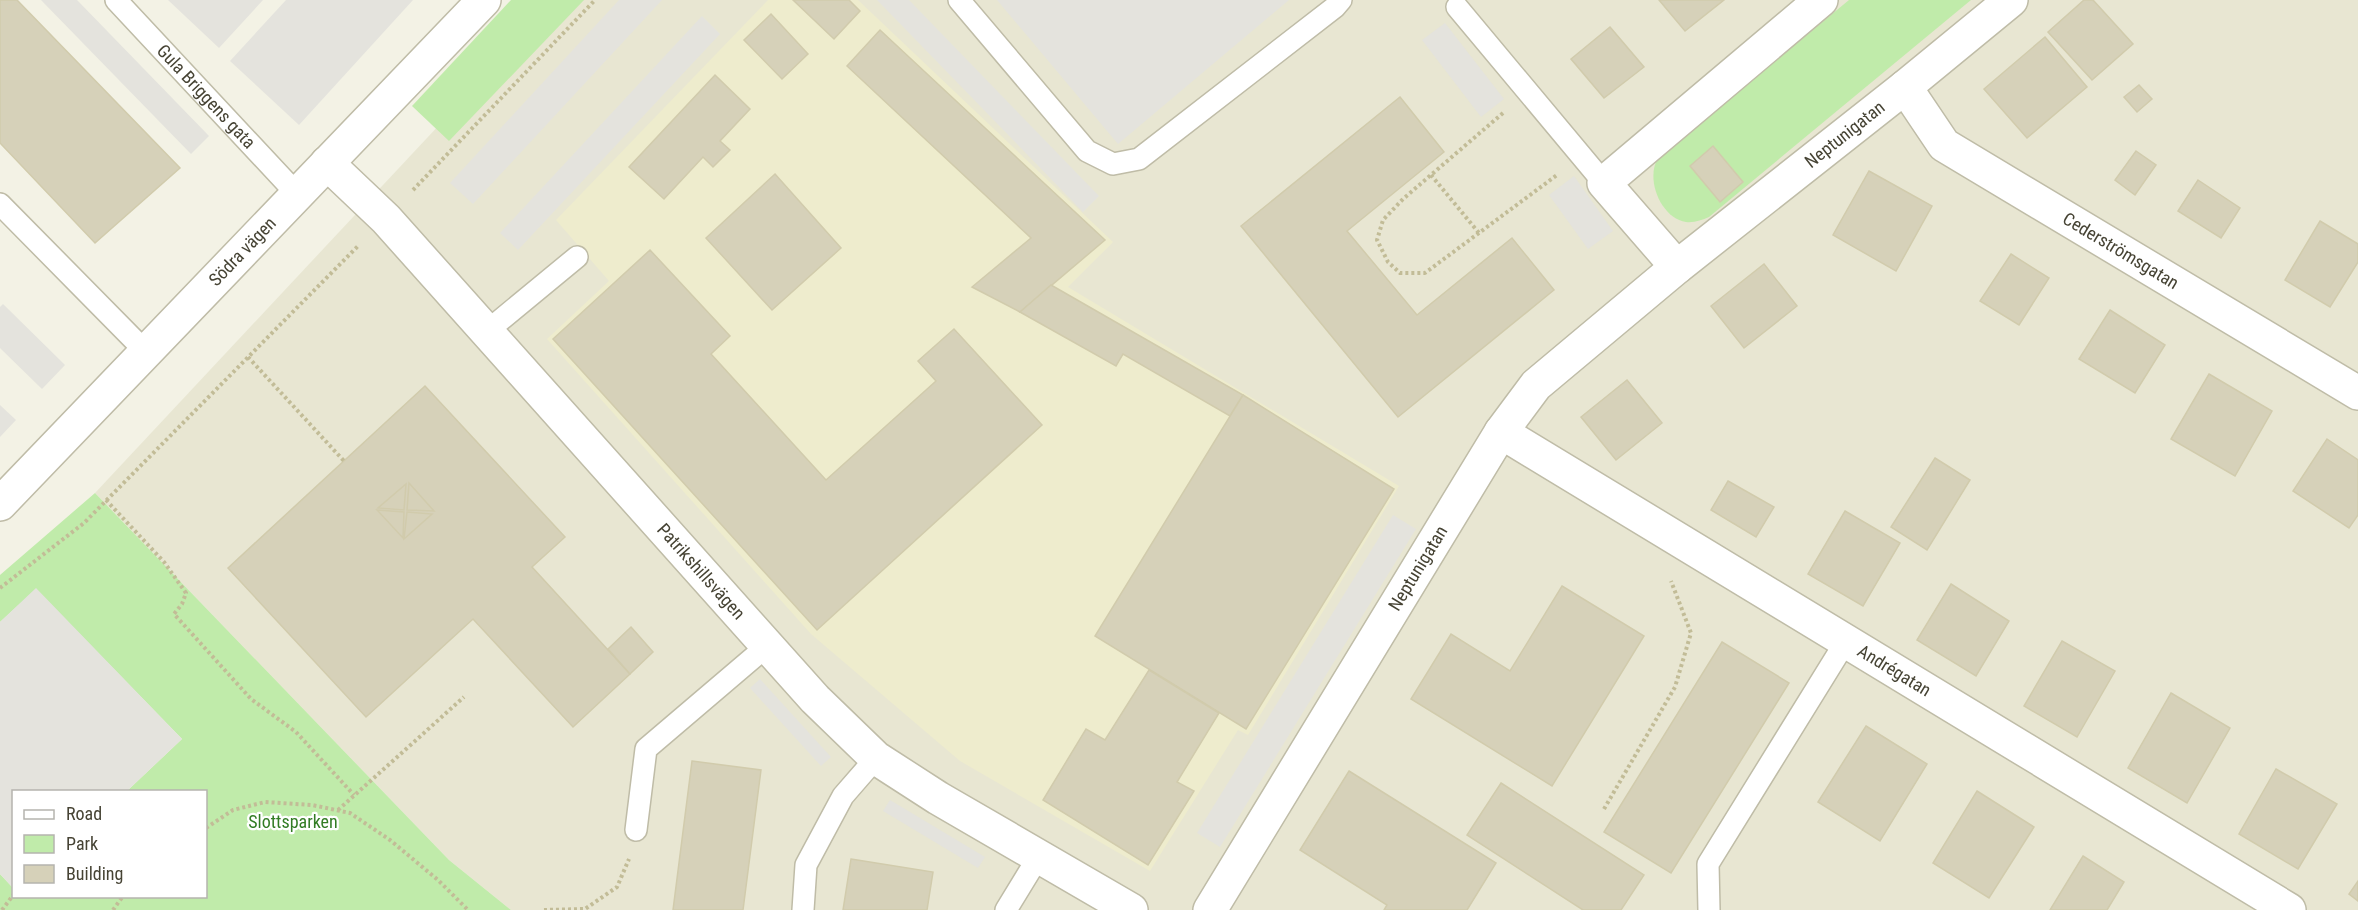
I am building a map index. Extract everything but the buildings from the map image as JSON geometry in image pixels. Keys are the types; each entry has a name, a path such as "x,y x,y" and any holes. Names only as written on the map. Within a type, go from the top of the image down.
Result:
{"street":[{"name":"Södra vägen","path":"0,504 484,0"},
{"path":"1677,267 1604,183 1821,0"},
{"name":"Neptunigatan","path":"1210,910 1501,432 1536,385 1677,267 2011,0"},
{"name":"Cederströmsgatan","path":"1905,87 1944,145 2358,393"},
{"name":"Patrikshillsvägen","path":"327,163 386,219 815,699 876,758 938,798 1131,910"},
{"name":"Andrégatan","path":"1501,432 2289,910"}],"lane":[{"name":"Gula Briggens gata","path":"116,0 297,194"},
{"path":"959,0 1087,151 1113,164 1139,159 1341,0"},
{"path":"1457,7 1604,183"},
{"path":"0,204 146,352"},
{"path":"486,332 577,257"},
{"path":"1709,910 1708,864 1846,641"},
{"path":"636,830 646,749 767,646"},
{"path":"803,910 806,865 843,796 876,758"},
{"path":"1006,910 1039,856"}],"path":[{"path":"0,588 84,523 386,219 595,0"},
{"path":"1528,92 1403,199 1383,220 1377,240 1388,262 1400,273 1425,273 1581,156"},
{"path":"1431,175 1479,233"},
{"path":"248,357 344,461"},
{"path":"106,500 164,562 186,593 182,604 174,614 250,699 296,732 354,795"},
{"path":"1604,809 1676,687 1691,633 1671,582 1689,546"},
{"path":"338,810 464,697"},
{"path":"207,827 233,810 265,802 312,805 350,813 390,840 438,880 468,910"},
{"path":"544,910 585,909 617,887 629,860 636,830"},
{"path":"113,910 122,898"}],"shaded area":[{"path":"41,0 77,0 209,136 191,154"},
{"path":"168,0 263,0 219,48"},
{"path":"286,0 413,0 299,125 230,61"},
{"path":"556,0 2358,0 2358,910 511,910 449,860 95,493"},
{"path":"619,0 662,0 473,204 450,183"},
{"path":"768,0 858,0 1113,242 1068,287 1399,486 1248,735 1238,730 1150,871 960,761 811,634 547,339 609,281 556,220"},
{"path":"877,0 909,0 1099,196 1083,212"},
{"path":"997,0 1289,0 1118,144"},
{"path":"702,16 720,34 518,250 500,233"},
{"path":"1445,23 1504,99 1481,117 1422,40"},
{"path":"1574,176 1613,231 1588,249 1549,195"},
{"path":"3,304 65,365 42,389 0,348 0,307"},
{"path":"0,405 16,420 0,437"},
{"path":"1393,515 1416,529 1220,847 1197,833"},
{"path":"36,588 182,739 128,790 12,790 12,887 0,874 0,622"},
{"path":"760,679 831,757 821,766 750,688"},
{"path":"890,800 985,857 978,868 883,811"}],"green space":[{"path":"511,0 584,0 449,141 412,106"},
{"path":"1849,0 1971,0 1709,217 1695,222 1686,222 1669,213 1658,196 1653,176 1658,158"},
{"name":"Slottsparken","path":"95,493 449,860 511,910 0,910 0,874 12,887 12,898 207,898 207,790 128,790 182,739 36,589 0,622 0,575"}]}
